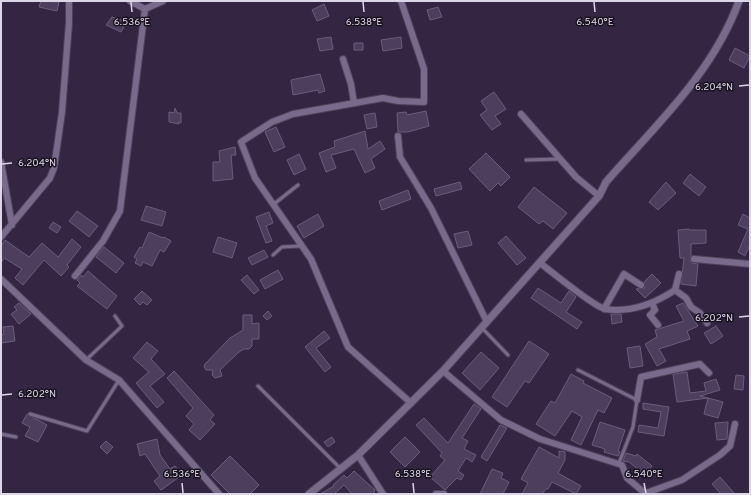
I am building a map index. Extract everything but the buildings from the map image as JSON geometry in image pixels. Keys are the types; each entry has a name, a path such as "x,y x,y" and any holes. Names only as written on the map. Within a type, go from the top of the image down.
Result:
{"street":[{"path":"1,237 50,178 54,168 62,112 70,23 69,1"},
{"path":"130,1 145,9"},
{"path":"145,9 163,1"},
{"path":"401,1 424,69 424,102 398,101 383,98 293,114 272,122 241,142 255,178 310,259 348,347 411,403"},
{"path":"308,494 358,455 443,371 599,196 606,182 690,88 715,50 734,14 739,1"},
{"path":"75,276 103,241 120,211 145,9"},
{"path":"343,59 351,84 354,103"},
{"path":"522,114 576,177 599,196"},
{"path":"398,136 400,157 431,208 484,325"},
{"path":"1,162 12,225"},
{"path":"694,258 750,264"},
{"path":"540,263 604,309 640,308 652,303 675,290 679,274"},
{"path":"604,309 624,274 641,285"},
{"path":"1,279 86,360 119,380 219,494"},
{"path":"675,290 686,298 691,307 700,313 707,323"},
{"path":"652,303 655,310 650,315 658,325"},
{"path":"637,400 641,377 700,364 709,373"},
{"path":"443,371 501,420 540,440 622,466 627,478 646,494 682,480 720,455 730,446 735,424"},
{"path":"358,455 383,494"},
{"path":"436,494 444,494"}],"lane":[{"path":"526,160 561,159"},
{"path":"272,205 298,185"},
{"path":"273,255 282,247 301,246"},
{"path":"86,360 122,326 115,316"},
{"path":"484,325 508,355"},
{"path":"578,370 637,400 633,427 619,465"},
{"path":"30,414 87,431 119,380"},
{"path":"258,386 341,469"},
{"path":"1,434 16,437"}]}
